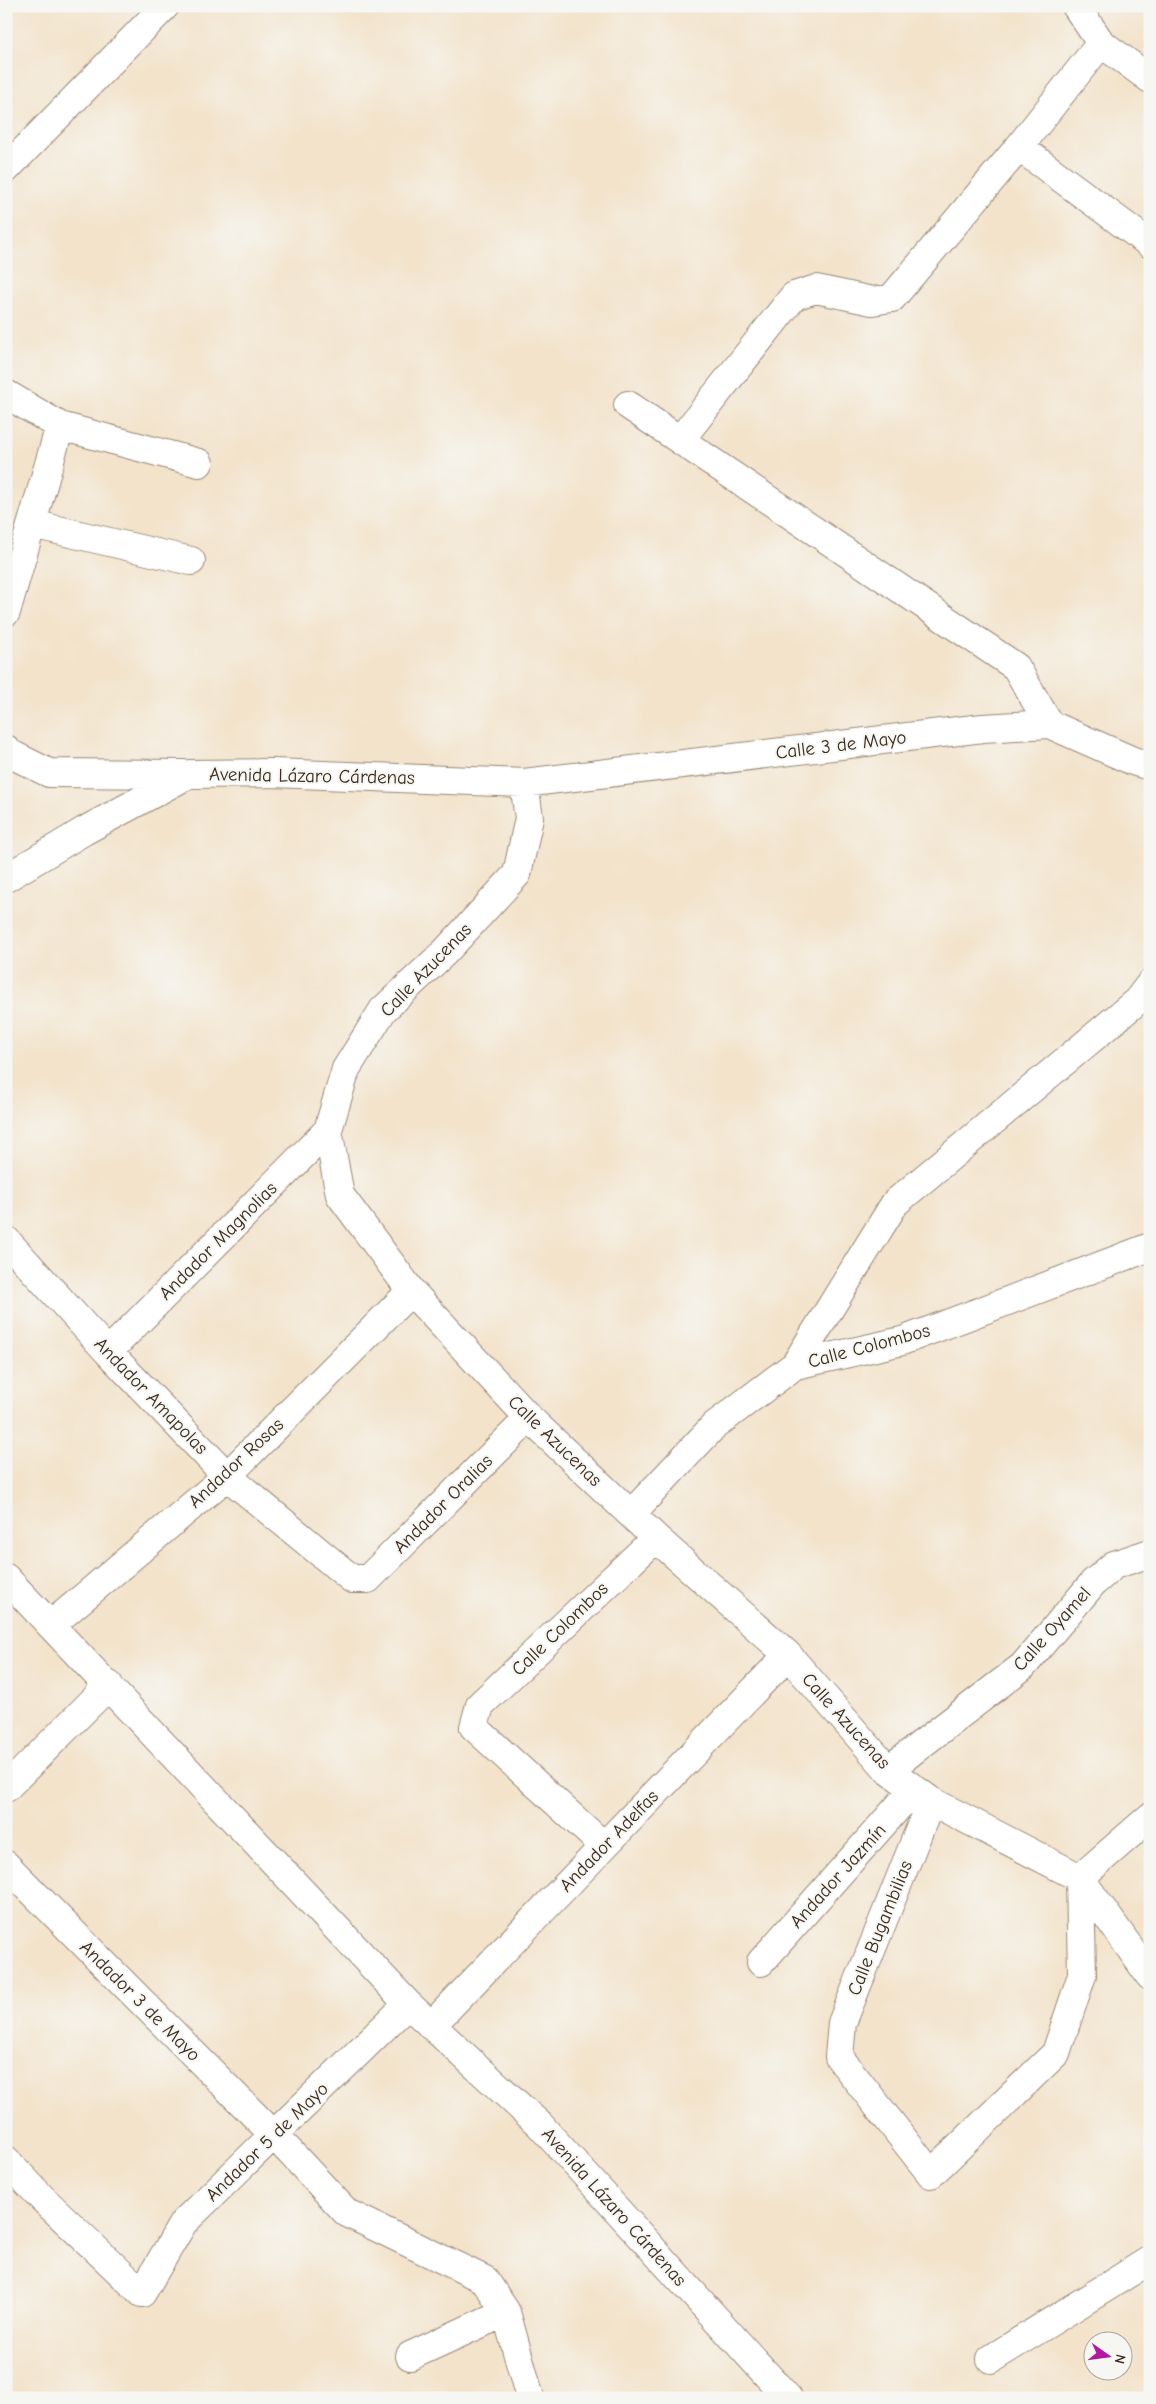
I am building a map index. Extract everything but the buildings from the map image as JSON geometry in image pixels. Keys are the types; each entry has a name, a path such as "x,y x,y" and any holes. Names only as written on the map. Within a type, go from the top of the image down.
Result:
{"street":[{"path":"6,169 165,6"},
{"path":"1076,6 1101,43 1150,79"},
{"path":"680,440 794,296 816,289 872,300 892,298 1019,147 1101,43"},
{"path":"1019,147 1150,244"},
{"path":"6,394 60,426 199,463"},
{"path":"628,405 1016,667 1050,724"},
{"path":"6,612 60,426"},
{"path":"32,524 191,561"},
{"name":"Calle 3 de Mayo","path":"524,783 983,728 1050,724 1133,761 1150,766"},
{"path":"6,749 7,752 49,773 189,774"},
{"name":"Avenida Lázaro Cárdenas","path":"6,878 84,831 189,774 273,773 524,783"},
{"name":"Calle Azucenas","path":"524,783 529,818 516,874 445,952 383,1010 346,1069 328,1130 340,1196 411,1291 529,1418 656,1538 788,1655 888,1770 922,1795 1080,1878 1150,1976"},
{"path":"795,1365 895,1203 1137,1001 1150,984"},
{"name":"Andador Magnolias","path":"108,1352 328,1130"},
{"name":"Andador Amapolas","path":"6,1240 108,1352 227,1476 352,1579"},
{"name":"Calle Colombos","path":"631,1514 714,1426 795,1365 902,1341 1150,1247"},
{"name":"Andador Rosas","path":"51,1625 227,1476 411,1291"},
{"name":"Andador Oralias","path":"352,1579 368,1579 529,1418"},
{"name":"Calle Colombos","path":"604,1846 474,1727 480,1705 656,1538"},
{"name":"Calle Oyamel","path":"888,1770 1022,1666 1093,1583 1114,1564 1150,1552"},
{"name":"Avenida Lázaro Cárdenas","path":"6,1578 408,2004 540,2125 788,2398"},
{"name":"Andador Adelfas","path":"430,2026 788,1655"},
{"path":"6,1788 109,1685"},
{"name":"Andador Jazmín","path":"761,1962 922,1795"},
{"name":"Calle Bugambilias","path":"922,1795 842,2023 839,2057 931,2174 1056,2053 1082,1975 1080,1878"},
{"path":"1080,1878 1150,1817"},
{"name":"Andador 3 de Mayo","path":"6,1865 274,2136 347,2214 485,2280 506,2312 530,2398"},
{"name":"Andador 5 de Mayo","path":"6,2160 42,2198 142,2293 183,2223 408,2004"},
{"path":"991,2359 1150,2260"},
{"path":"410,2356 506,2312"}]}
